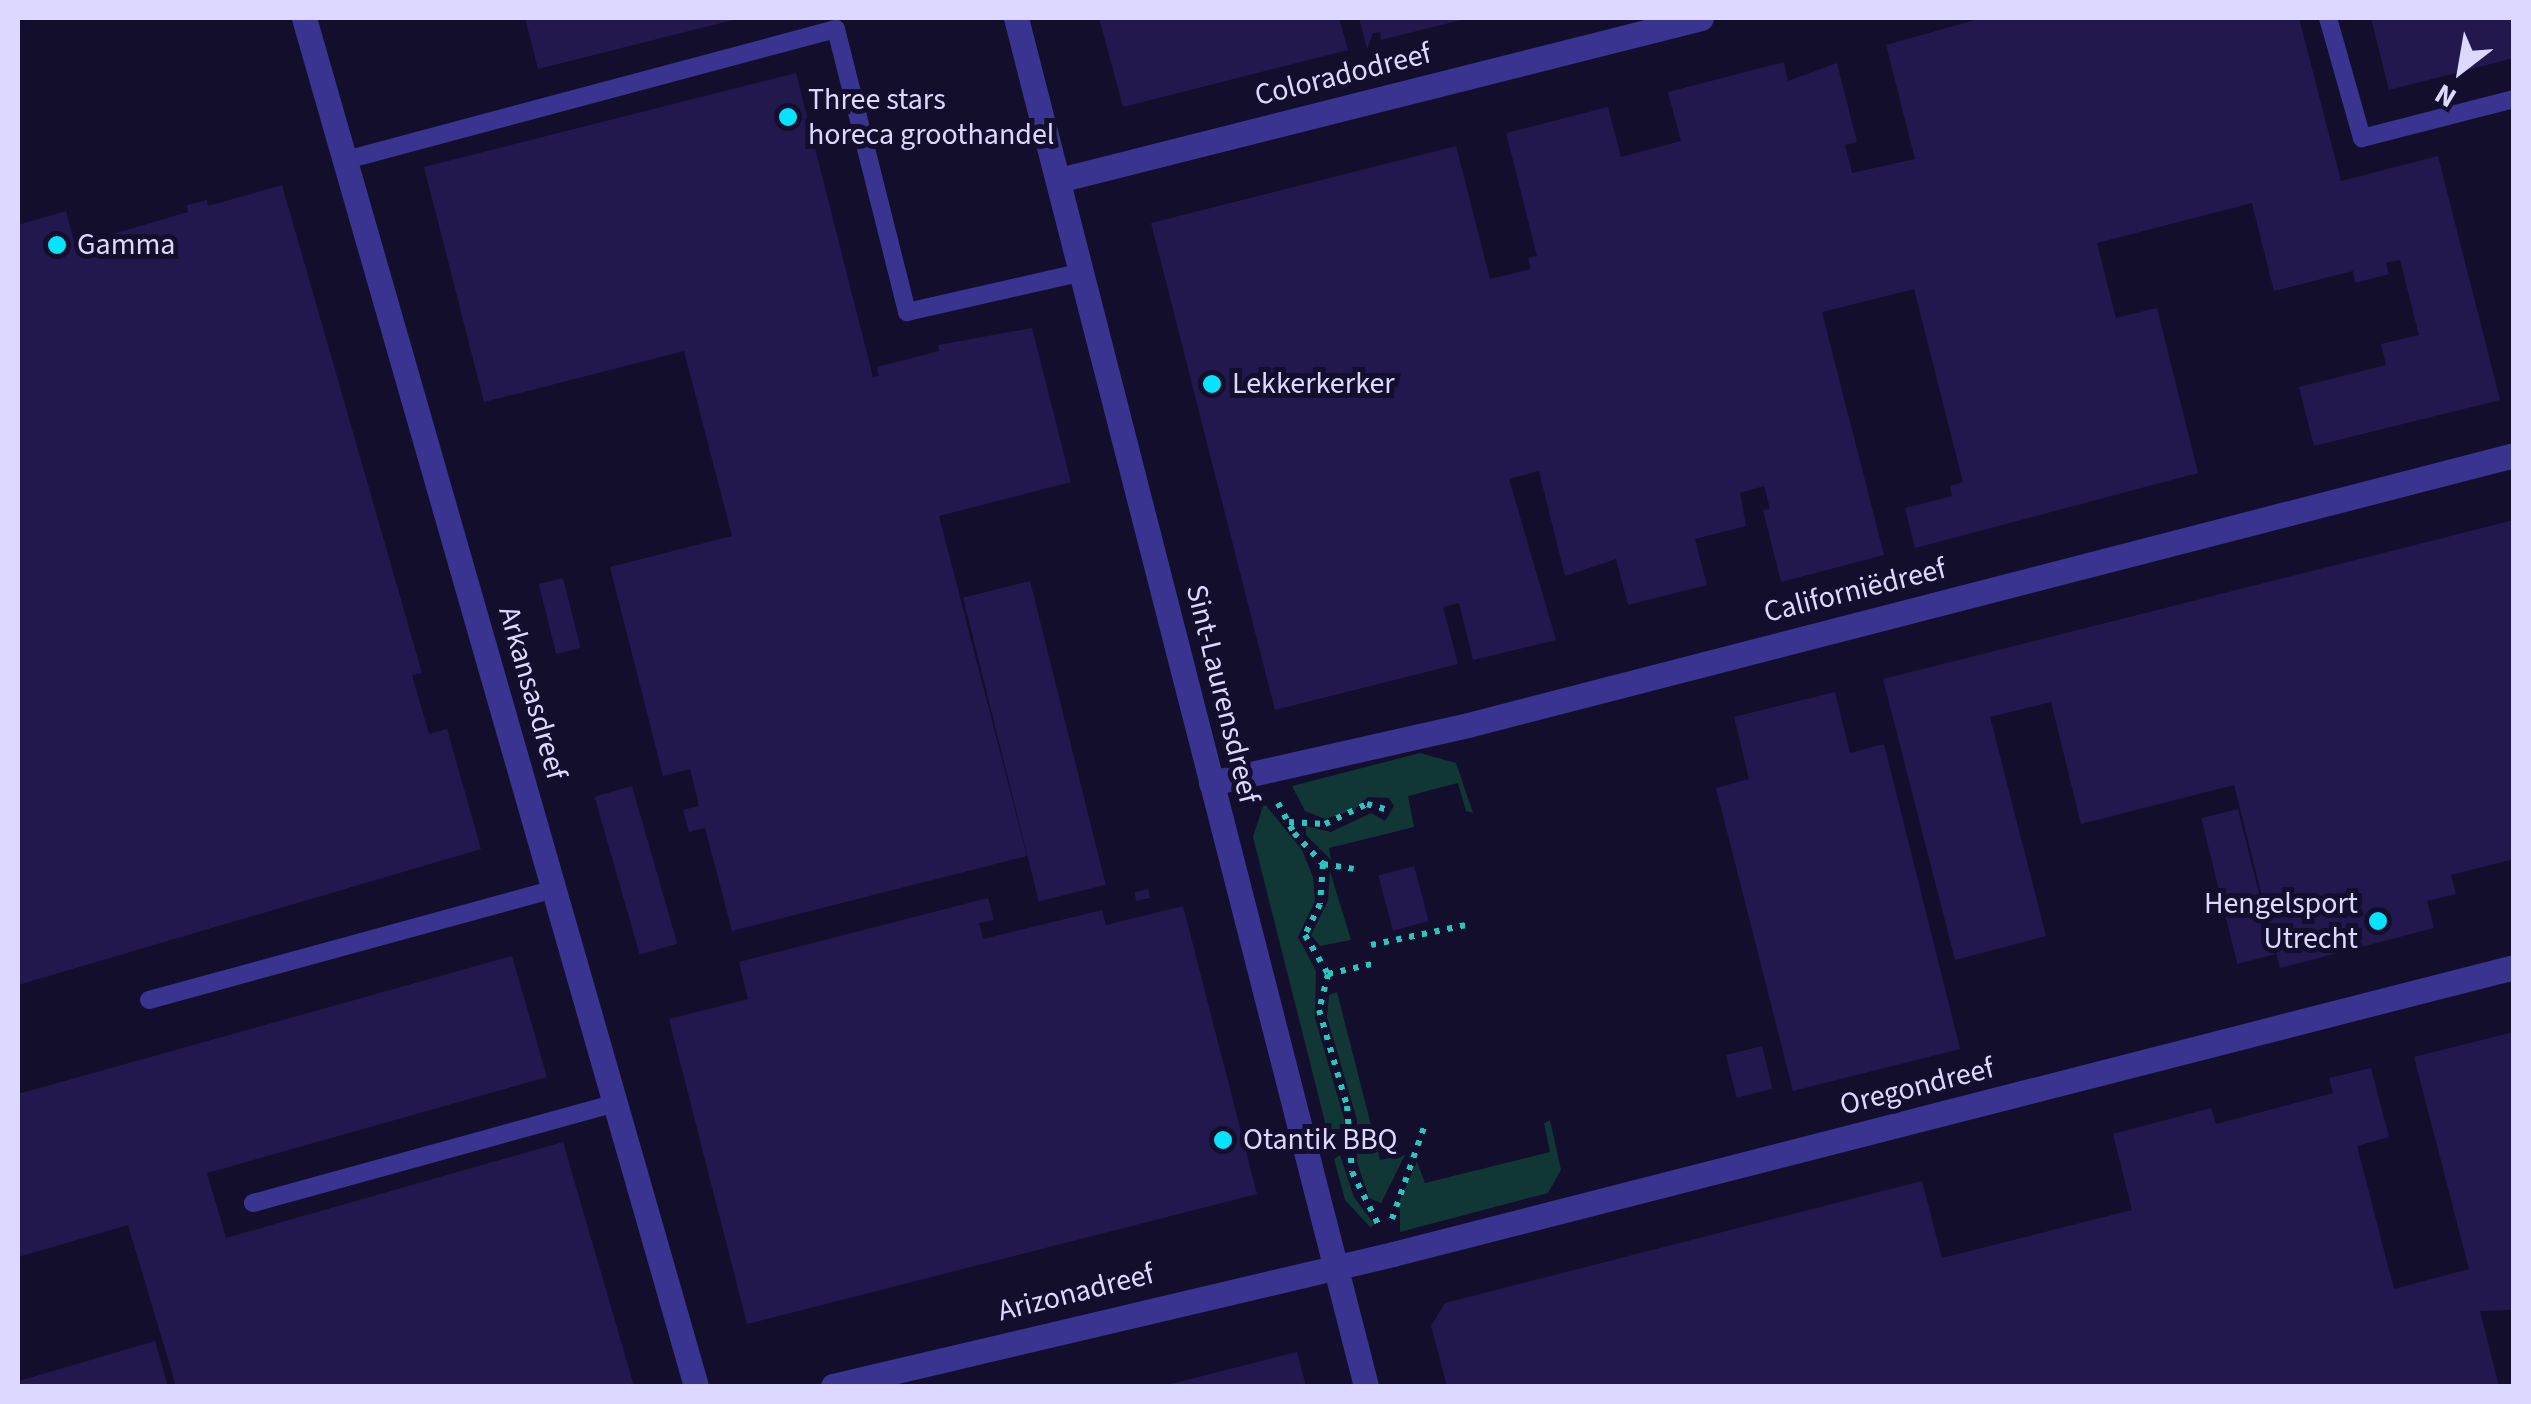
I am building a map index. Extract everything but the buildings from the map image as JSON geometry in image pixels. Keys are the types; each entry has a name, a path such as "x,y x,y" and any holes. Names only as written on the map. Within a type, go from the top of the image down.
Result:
{"street":[{"name":"Arkansasdreef","path":"304,18 696,1386"},
{"name":"Sint-Laurensdreef","path":"1016,18 1366,1386"},
{"name":"Coloradodreef","path":"1058,180 1701,18"},
{"name":"Californiëdreef","path":"1211,784 1278,771 2514,456"},
{"name":"Oregondreef","path":"1335,1264 1518,1223 2514,967"},
{"name":"Arizonadreef","path":"833,1386 1335,1264"}],"lane":[{"path":"2328,18 2362,138 2514,99"},
{"path":"346,160 836,29 907,312 1084,272"},
{"path":"149,1000 554,889"},
{"path":"253,1203 615,1103"}],"path":[{"path":"1278,771 1277,800 1288,822 1323,864 1354,869"},
{"path":"1288,822 1325,824 1367,804 1385,809"},
{"path":"1323,864 1320,904 1305,936 1328,974 1319,1010 1347,1106 1352,1172 1385,1238 1424,1126"},
{"path":"1371,945 1466,925"},
{"path":"1328,974 1376,964"}],"green space":[{"path":"1420,753 1456,763 1473,813 1466,811 1458,783 1408,796 1414,827 1329,848 1331,860 1306,835 1306,826 1331,832 1371,813 1385,821 1394,806 1389,798 1368,797 1354,810 1325,819 1305,811 1292,786"},
{"path":"1264,803 1302,850 1313,877 1315,901 1298,937 1316,971 1315,1018 1345,1122 1331,1146 1253,837"},
{"path":"1330,871 1351,940 1320,946 1311,935 1328,901"},
{"path":"1337,992 1380,1160 1405,1155 1381,1203 1369,1198 1357,1162 1357,1120 1327,1017 1329,995"},
{"path":"1550,1120 1561,1170 1548,1193 1400,1232 1400,1199 1417,1162 1425,1183 1550,1152 1544,1123"},
{"path":"1340,1155 1354,1197 1374,1224 1371,1228 1345,1200 1334,1159"}],"place":[{"name":"Three stars horeca groothandel","path":"788,117"},
{"name":"Gamma","path":"57,245"},
{"name":"Lekkerkerker","path":"1212,384"},
{"name":"Hengelsport Utrecht","path":"2378,921"},
{"name":"Otantik BBQ","path":"1223,1140"}]}
